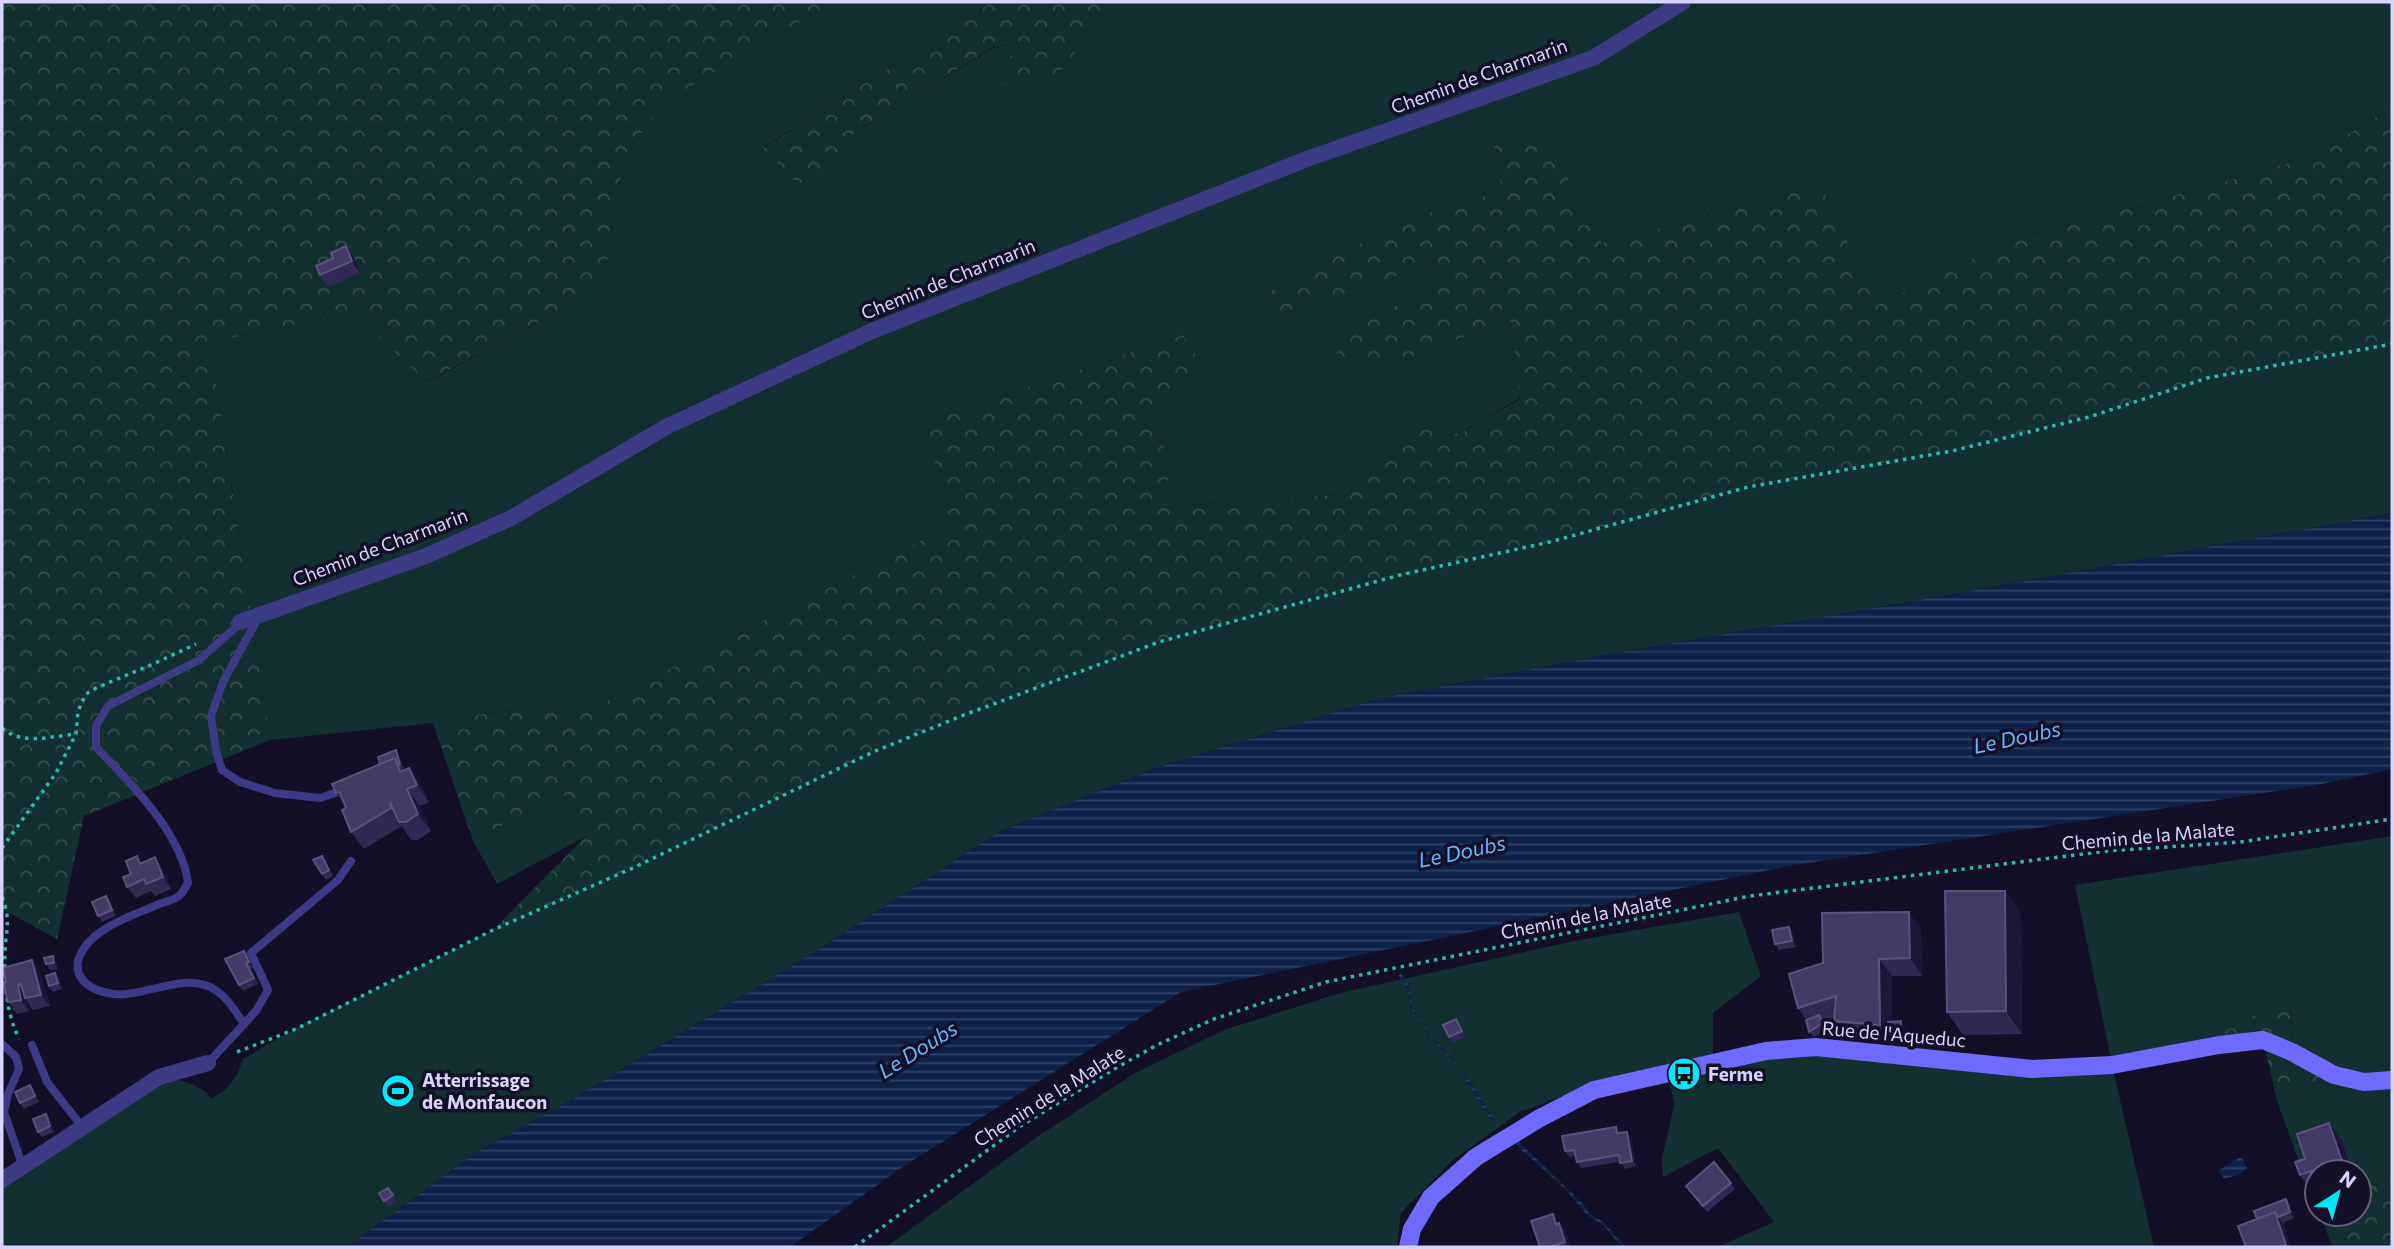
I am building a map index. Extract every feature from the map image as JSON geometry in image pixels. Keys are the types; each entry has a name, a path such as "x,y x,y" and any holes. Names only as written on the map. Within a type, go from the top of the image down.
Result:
{"street":[{"name":"Chemin de Charmarin","path":"248,618 426,556 499,523 666,427 872,331 1294,164 1593,58 1683,2"},
{"name":"Rue de l'Aqueduc","path":"1408,1247 1412,1229 1431,1197 1476,1157 1540,1118 1594,1090 1766,1051 1816,1047 2032,1069 2112,1065 2219,1045 2263,1040 2334,1075 2364,1083 2392,1080"},
{"path":"2,1180 159,1077 208,1063"}],"lane":[{"path":"248,618 211,716 222,770 240,782 275,793 320,798 356,785"},
{"path":"244,1024 231,1004 212,988 197,984 166,986 134,994 111,995 82,981 77,968 80,953 96,935 179,896 188,883 187,868 158,817 142,795 96,747 96,726 108,706 199,660 248,618"},
{"path":"208,1063 256,1011 268,990 251,953 338,880 351,861"},
{"path":"2,1044 16,1057 19,1069 4,1112 23,1167"},
{"path":"32,1045 47,1082 83,1128"}],"path":[{"path":"208,1063 296,1028 493,930 635,867 873,752 1159,642 1400,575 1550,542 1748,487 1952,452 2089,417 2207,378 2392,344"},
{"path":"2,728 8,734 23,739 76,734"},
{"name":"Chemin de la Malate","path":"855,1247 1023,1125 1116,1068 1157,1045 1214,1019 1326,982 1751,897 2107,851 2240,842 2392,819"},
{"path":"2,897 9,922 5,950 6,1006 20,1042"}],"green space":[{"path":"2,2 833,2 661,104 623,161 603,288 426,382 355,314 210,342 270,740 84,816 57,939 2,909"},
{"path":"833,2 992,2 764,147 839,168 854,133 993,48 1021,41 993,85 1105,15 1102,2 2392,2 2392,108 2310,157 2000,245 1878,306 1821,186 1602,243 1549,143 1492,137 1502,191 1410,218 1268,292 1272,317 1369,290 1431,259 1451,283 1346,326 1373,372 1510,320 1520,398 1459,434 1409,420 1348,494 1163,507 1172,456 1140,418 1202,364 1183,335 926,422 951,526 585,713 554,701 433,723 270,740 210,342 355,314 427,382 603,288 623,161 661,103"},
{"path":"992,2 1102,2 1106,14 1056,76 992,86 1020,41 992,48 854,133 839,168 798,184 763,148"},
{"path":"2392,108 2392,344 2207,378 2089,417 1952,451 1748,487 1550,542 1400,575 1159,642 873,752 635,867 493,930 586,836 563,793 473,841 433,723 554,701 585,712 950,526 925,422 1183,335 1202,364 1140,418 1172,456 1164,507 1348,494 1409,420 1459,434 1520,399 1510,320 1373,372 1335,357 1346,326 1450,283 1431,259 1369,290 1272,317 1268,292 1410,218 1502,191 1492,137 1549,143 1602,243 1821,186 1878,305 2000,245 2310,157"},
{"path":"2392,344 2392,513 1600,656 1377,699 1156,768 999,832 815,952 575,1098 474,1154 347,1247 2,1247 2,1177 159,1077 195,1085 211,1098 232,1083 243,1059 296,1028 493,930 635,867 873,752 964,715 1159,642 1400,575 1550,542 1748,487 1952,451 2089,417 2207,378"},
{"path":"563,793 587,836 497,884 473,841"},
{"path":"2392,836 2392,1179 2373,1184 2373,1158 2303,1158 2303,1172 2277,1101 2333,1076 2292,1052 2290,1006 2223,1024 2219,1045 2112,1065 2154,1247 1717,1247 1774,1222 1718,1148 1663,1177 1662,1159 1674,1105 1667,1066 1593,1085 1520,1112 1453,1160 1401,1213 1397,1247 886,1247 1037,1137 1135,1073 1224,1030 1340,993 1574,941 1739,912 1761,976 1713,1013 1713,1062 1766,1051 2032,1069 2112,1064 2075,885"},
{"path":"2290,1005 2292,1052 2334,1075 2277,1101 2263,1040 2219,1045 2223,1024"},
{"path":"2392,1179 2392,1247 2333,1247 2325,1228 2373,1228 2373,1184"}],"water":[{"name":"Le Doubs","path":"2392,513 2392,769 2322,784 1788,866 1181,992 904,1166 790,1247 347,1247 474,1154 575,1098 815,952 999,832 1156,768 1377,699 1600,656"},
{"path":"1402,974 1410,990 1412,1007 1437,1043 1454,1059 1457,1067 1438,1047 1410,1007 1408,991 1398,975"},
{"path":"1457,1067 1473,1085 1499,1127 1488,1116"},
{"path":"1518,1141 1626,1247 1622,1247 1603,1225 1588,1216 1566,1190 1515,1144"},
{"path":"2241,1157 2247,1168 2238,1175 2224,1179 2219,1170"}],"building":[{"path":"346,246 352,261 320,275 316,266 333,258 331,253"},
{"path":"396,750 399,765 395,758 380,764 378,757"},
{"path":"395,758 400,772 409,768 417,785 407,789 418,814 406,822 399,822 390,802 391,808 351,832 342,810 346,808 340,792 336,793 332,784"},
{"path":"137,856 140,864 155,857 163,877 146,884 144,879 127,887 123,877 131,874 126,861"},
{"path":"322,856 329,870 322,874 313,860"},
{"path":"1945,891 2005,891 2006,1011 1947,1012"},
{"path":"106,896 112,910 98,916 92,902"},
{"path":"1909,912 1910,958 1879,959 1880,1025 1834,1021 1836,996 1798,1008 1789,974 1823,963 1822,913"},
{"path":"1789,927 1792,941 1775,944 1772,930"},
{"path":"244,951 249,962 246,963 254,978 239,985 225,959"},
{"path":"53,956 54,963 46,964 44,958"},
{"path":"32,960 41,995 25,998 21,984 18,985 21,1000 8,1002 3,983 6,982 3,968"},
{"path":"55,973 58,983 49,986 46,976"},
{"path":"1819,1015 1823,1023 1809,1032 1806,1020"},
{"path":"1456,1019 1462,1031 1449,1037 1443,1025"},
{"path":"1901,1021 1901,1037 1888,1036 1888,1022"},
{"path":"30,1085 35,1096 20,1103 15,1092"},
{"path":"46,1114 50,1126 38,1132 33,1119"},
{"path":"2329,1123 2341,1158 2305,1158 2297,1134"},
{"path":"1616,1127 1617,1133 1627,1132 1632,1161 1620,1163 1619,1155 1577,1162 1574,1150 1565,1151 1562,1136"},
{"path":"2303,1160 2303,1174 2300,1175 2295,1162"},
{"path":"1714,1162 1731,1183 1703,1206 1686,1186"},
{"path":"388,1188 393,1195 384,1201 379,1193"},
{"path":"2286,1199 2290,1212 2278,1217 2275,1212 2257,1219 2254,1211"},
{"path":"2275,1212 2286,1245 2246,1247 2238,1226"},
{"path":"1553,1214 1565,1242 1540,1247 1531,1221"}],"place":[{"name":"Ferme","path":"1684,1074"},
{"name":"Atterrissage de Monfaucon","path":"398,1091"}]}
